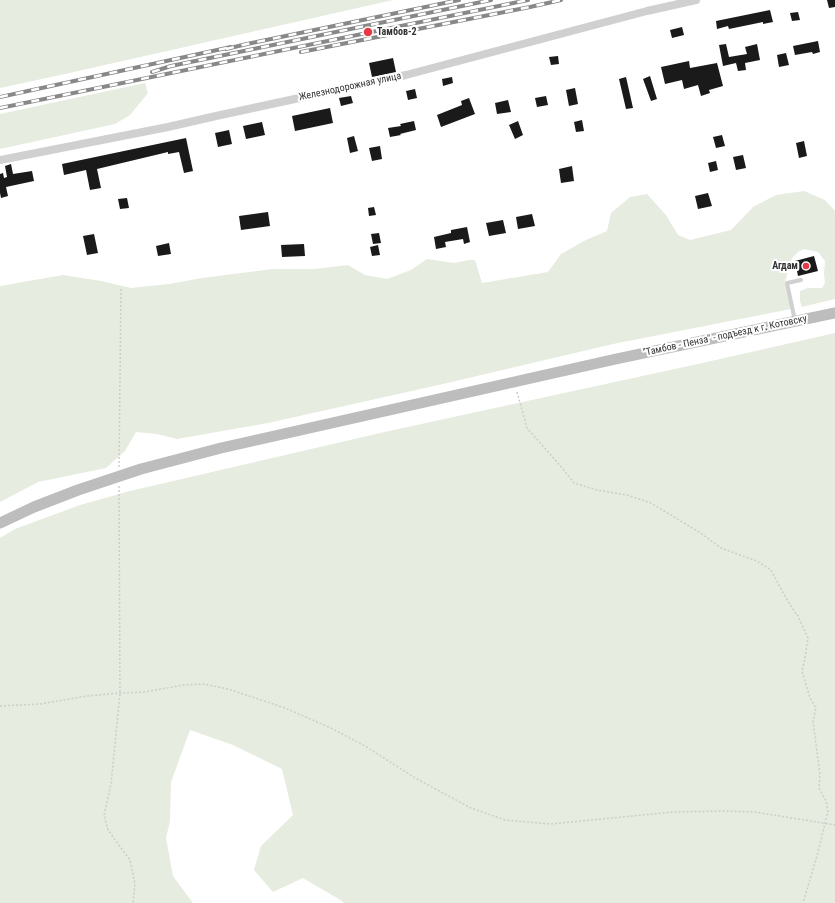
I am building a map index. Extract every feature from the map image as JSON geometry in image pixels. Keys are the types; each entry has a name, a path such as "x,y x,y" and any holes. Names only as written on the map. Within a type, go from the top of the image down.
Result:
{"main road":[{"name":"\"Тамбов - Пенза\" - подъезд к г. Котовску","path":"0,523 56,498 119,476 221,448 616,359 835,313"}],"street":[{"name":"Железнодорожная улица","path":"0,160 168,127 406,76 647,11 696,0"}],"lane":[{"path":"795,321 787,283 801,280"}],"path":[{"path":"121,289 119,476 120,693 111,784 104,815 108,830 130,860 135,884 133,903"},
{"path":"515,382 527,428 574,483 597,490 627,495 651,503 699,532 721,548 757,561 771,570 786,598 796,614 798,614 808,638 802,671 810,698 816,708 813,721 820,775 819,788 826,801 828,811 804,903"},
{"path":"0,706 40,704 87,696 144,692 183,685 203,684 228,689 285,708 331,728 365,746 417,779 471,808 505,820 551,824 673,812 725,811 755,812 835,825"}],"shaded area":[{"path":"0,0 393,0 0,88"},
{"path":"145,83 148,93 130,115 115,124 0,149 0,114"},
{"path":"804,191 825,200 835,211 835,299 802,307 800,301 800,291 808,288 822,288 825,283 825,261 818,252 804,249 792,258 785,282 791,309 613,344 268,423 177,439 157,434 136,432 125,451 106,468 38,482 0,502 0,286 63,275 101,281 131,288 273,269 314,269 348,265 365,275 387,279 411,270 427,259 454,263 475,260 482,283 548,272 561,254 586,240 607,231 611,213 630,197 647,194 666,215 678,235 690,240 731,230 753,207 776,195"},
{"path":"835,333 835,903 344,903 303,878 273,892 254,870 261,846 293,815 282,769 233,745 190,730 171,782 170,821 166,838 173,876 193,903 0,903 0,538 15,529 80,505 130,491 389,431"}],"building":[{"path":"827,0 835,0 835,7 829,8"},
{"path":"770,10 773,22 763,24 763,22 729,29 728,26 717,29 716,21"},
{"path":"798,12 800,20 792,21 790,13"},
{"path":"682,27 684,35 672,38 670,30"},
{"path":"818,41 820,52 795,55 793,46"},
{"path":"726,44 729,57 747,54 745,47 757,44 760,60 745,63 746,70 738,71 736,63 723,66 719,45"},
{"path":"786,53 789,65 779,67 777,55"},
{"path":"558,56 559,64 551,65 549,57"},
{"path":"393,58 396,72 372,77 369,63"},
{"path":"689,61 690,68 717,63 723,86 709,90 710,93 701,96 698,85 684,89 682,80 665,84 661,67"},
{"path":"650,76 657,99 651,101 643,79"},
{"path":"452,77 453,83 443,86 442,79"},
{"path":"626,77 633,108 626,109 619,79"},
{"path":"575,88 578,104 569,106 566,90"},
{"path":"415,89 417,98 408,100 406,91"},
{"path":"351,96 353,103 341,106 339,98"},
{"path":"546,96 548,105 537,107 535,98"},
{"path":"469,98 475,114 441,127 437,115 462,105 461,101"},
{"path":"508,100 511,112 497,114 495,103"},
{"path":"330,108 333,123 295,131 292,116"},
{"path":"582,120 584,131 576,132 574,122"},
{"path":"414,121 416,130 390,137 388,128 401,126 400,124"},
{"path":"518,121 523,135 515,139 509,125"},
{"path":"262,122 265,135 246,139 243,126"},
{"path":"229,130 232,144 218,147 215,133"},
{"path":"722,135 725,146 716,148 713,137"},
{"path":"354,136 358,151 350,153 347,138"},
{"path":"186,138 193,171 184,173 179,152 168,154 168,152 97,169 101,188 90,190 86,170 64,175 62,164"},
{"path":"804,141 807,156 799,158 796,143"},
{"path":"380,146 382,159 372,161 369,148"},
{"path":"743,155 746,168 736,170 733,157"},
{"path":"716,161 718,170 710,172 708,163"},
{"path":"11,164 13,174 32,171 34,181 6,187 8,196 1,198 0,174 3,173 4,178 7,177 5,166"},
{"path":"572,166 574,181 561,183 559,169"},
{"path":"708,193 712,206 698,209 695,196"},
{"path":"127,198 129,208 120,209 118,199"},
{"path":"374,207 376,215 369,216 368,208"},
{"path":"268,212 270,226 241,230 239,216"},
{"path":"532,214 535,226 518,229 516,217"},
{"path":"503,220 506,233 489,236 486,223"},
{"path":"467,227 470,242 464,244 463,239 445,242 446,247 436,249 434,237 451,233 451,230"},
{"path":"379,233 381,243 373,244 371,234"},
{"path":"94,234 98,253 87,255 83,236"},
{"path":"169,243 171,254 158,256 156,246"},
{"path":"304,244 305,256 282,257 281,245"},
{"path":"378,245 380,255 372,256 370,247"},
{"name":"Агдам","path":"814,256 818,271 798,276 795,261"}],"railway":[{"path":"226,49 459,0"},
{"path":"152,72 171,66 491,0"},
{"path":"0,108 528,0"},
{"path":"301,52 561,0"},
{"path":"0,97 231,47"}],"place":[{"name":"Тамбов-2","path":"368,32"},
{"name":"Агдам","path":"806,266"}]}
